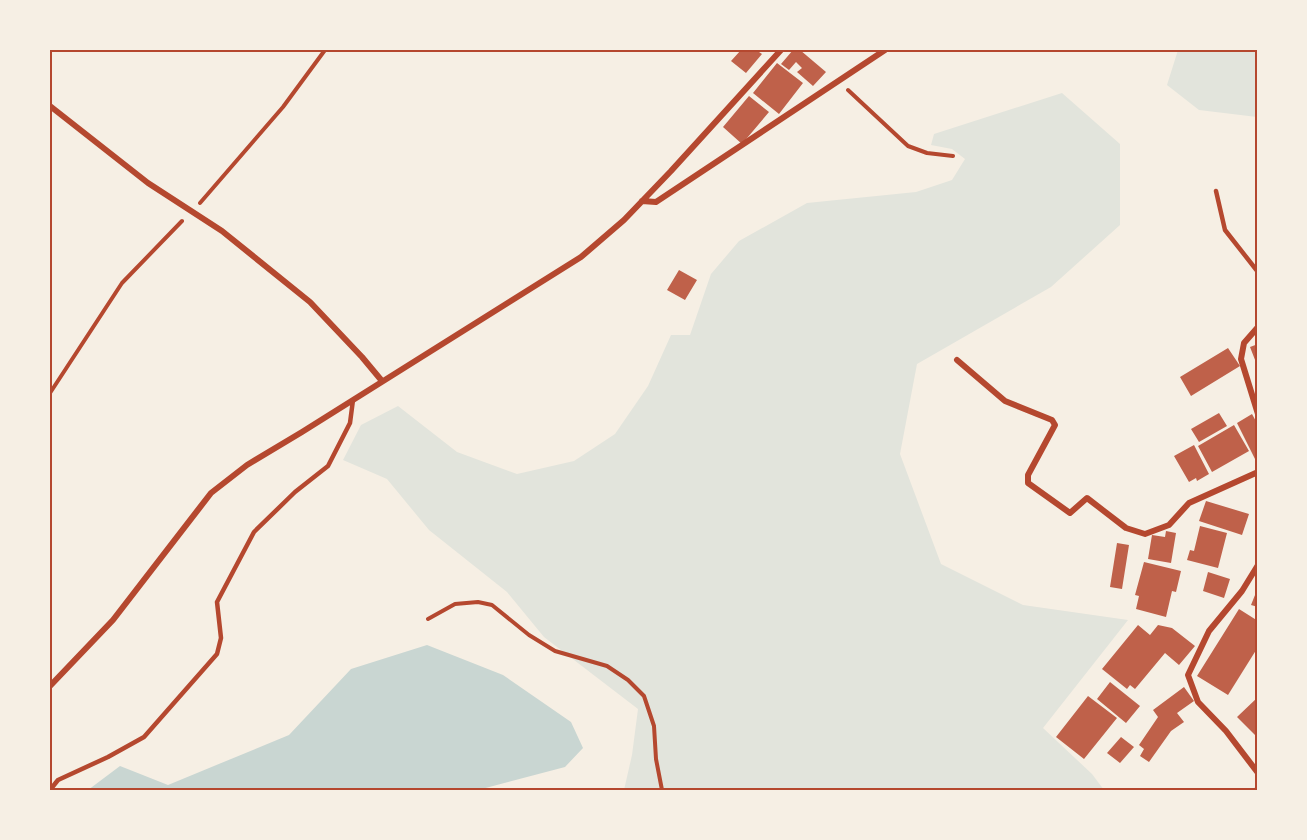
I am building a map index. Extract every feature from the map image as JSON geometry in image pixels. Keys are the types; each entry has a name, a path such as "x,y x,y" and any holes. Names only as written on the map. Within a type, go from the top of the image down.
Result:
{"street":[{"path":"50,686 113,620 212,493 247,465 581,257 624,220 781,50"},
{"path":"642,201 656,202 885,50"},
{"path":"50,106 148,183 222,231 310,302 382,381"},
{"path":"1257,327 1245,343 1241,359 1257,414"},
{"path":"957,360 1005,401 1052,420 1055,426 1028,475 1028,483 1070,513 1087,498 1126,528 1145,534 1169,525 1189,503 1257,472"},
{"path":"1257,565 1242,591 1209,631 1188,675 1198,702 1226,731 1257,773"}],"lane":[{"path":"1216,191 1225,230 1257,272"},
{"path":"50,790 58,780 144,737 217,654 220,638 217,602 248,542 254,532 287,500 328,466 350,423 353,400"}],"path":[{"path":"839,81 908,146 927,153 952,156"},
{"path":"428,619 455,604 478,602 492,605 529,635 555,651 607,666 628,680 644,696 654,726 656,759 662,790"}],"shaded area":[{"path":"1178,50 1257,50 1257,117 1199,110 1167,85"},
{"path":"1062,93 1120,144 1120,225 1051,287 917,364 900,454 941,564 1023,605 1128,620 1043,728 1092,774 1104,790 624,790 632,755 638,709 544,637 507,592 429,530 387,479 343,460 361,425 398,406 457,452 517,474 574,461 615,434 648,386 671,335 690,335 711,274 739,241 807,203 916,192 952,180 965,159 952,149 931,145 934,134"},
{"path":"427,645 503,675 571,722 583,748 565,767 478,790 88,790 120,766 168,785 289,735 351,669"}],"building":[{"path":"741,50 756,50 762,54 746,73 731,61"},
{"path":"793,50 800,50 826,72 813,86 797,72 802,68 796,62 789,70 781,64"},
{"path":"777,63 803,83 779,114 753,93"},
{"path":"749,96 769,112 742,144 723,127"},
{"path":"679,270 697,280 685,300 667,290"},
{"path":"1258,344 1258,365 1257,365 1250,347"},
{"path":"1228,348 1240,366 1191,396 1180,377"},
{"path":"1219,413 1227,426 1199,442 1191,429"},
{"path":"1252,414 1258,425 1258,458 1255,459 1237,423"},
{"path":"1234,425 1249,451 1212,472 1198,446"},
{"path":"1194,445 1209,474 1197,481 1196,478 1189,482 1174,456"},
{"path":"1206,501 1249,514 1242,535 1199,521"},
{"path":"1200,526 1227,533 1218,568 1187,560 1190,550 1194,551"},
{"path":"1166,531 1176,533 1171,563 1148,559 1152,535 1165,537"},
{"path":"1117,543 1129,545 1122,589 1110,587"},
{"path":"1144,562 1181,571 1176,592 1172,591 1166,617 1136,609 1139,596 1135,595"},
{"path":"1208,572 1230,579 1224,598 1203,591"},
{"path":"1258,590 1258,607 1251,605"},
{"path":"1239,609 1258,621 1258,647 1228,695 1197,676"},
{"path":"1138,625 1150,635 1158,625 1172,628 1195,646 1179,665 1165,653 1135,689 1130,685 1127,689 1102,669"},
{"path":"1110,682 1140,706 1126,723 1097,699"},
{"path":"1184,687 1194,701 1177,713 1184,722 1171,731 1149,762 1140,756 1144,749 1139,745 1158,717 1153,710"},
{"path":"1088,696 1117,718 1084,759 1056,737"},
{"path":"1258,697 1258,738 1237,717"},
{"path":"1121,737 1134,747 1120,763 1107,753"}]}
